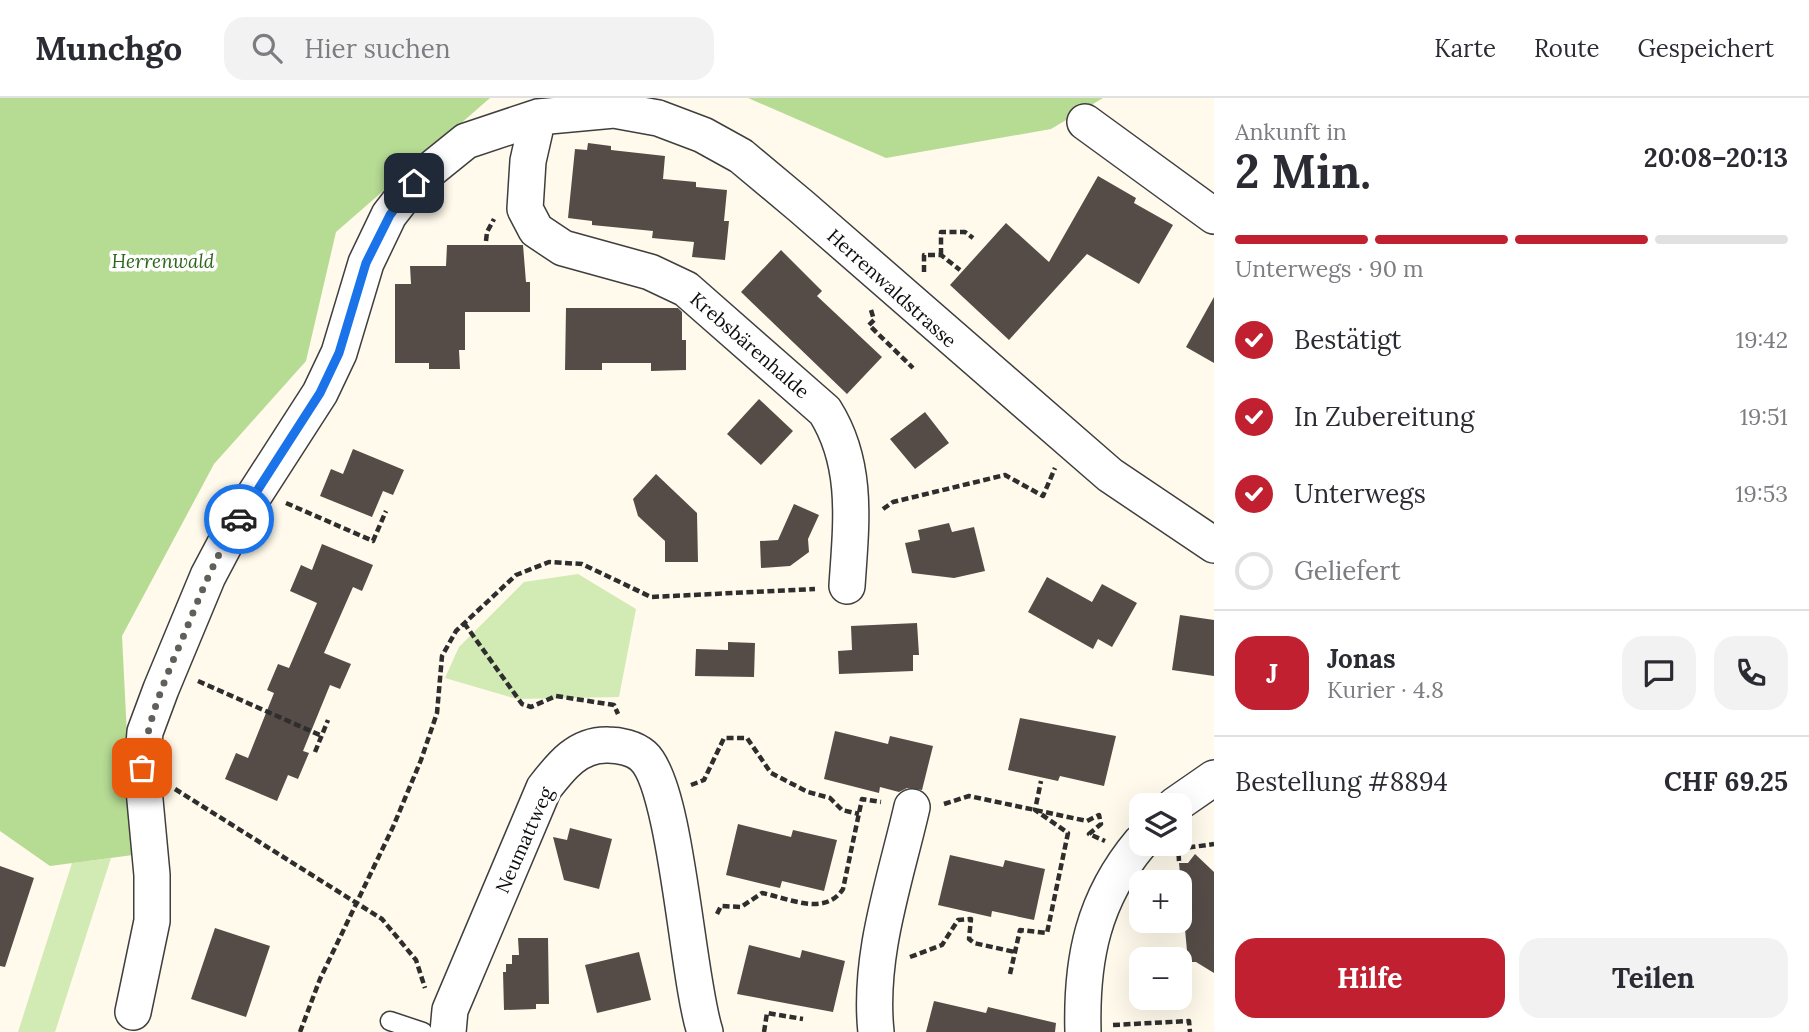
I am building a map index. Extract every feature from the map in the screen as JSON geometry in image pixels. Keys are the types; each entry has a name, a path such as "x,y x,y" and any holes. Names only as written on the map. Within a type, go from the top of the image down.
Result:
{"street":[{"name":"Herrenwaldstrasse","path":"133,1012 152,921 152,875 142,768 145,732 208,576 235,525 320,393 339,353 366,263 390,215 414,183 466,141 538,117 623,110 658,118 703,135 741,156 1100,466 1165,515 1214,545"},
{"name":"Krebsbärenhalde","path":"538,117 528,161 525,209 536,230 563,248 650,272 686,289 825,411 839,434 853,496 847,586"},
{"path":"1085,122 1214,216"},
{"name":"Neumattweg","path":"448,1032 450,1010 544,788 564,762 584,749 603,745 630,749 644,757 662,797 705,1032"},
{"path":"1192,793 1214,778"},
{"path":"876,1032 873,1006 876,961 914,805"},
{"path":"1092,1029 1082,986 1087,945 1102,907 1129,856"}],"lane":[{"path":"390,1021 423,1032"}],"path":[{"path":"941,255 942,232 965,232 973,238"},
{"path":"928,255 941,255 960,270"},
{"path":"851,531 893,502 1005,475 1043,496 1057,464"},
{"path":"290,505 373,541 386,511"},
{"path":"300,1032 320,979 421,760 437,713 442,656 464,623 516,575 549,562 582,564 651,597 780,592"},
{"path":"464,623 522,704 531,707 556,696 616,707"},
{"path":"170,668 321,736"},
{"path":"315,752 328,720"},
{"path":"701,781 710,770 724,738 747,738 771,773 808,792 830,798 842,810 859,814"},
{"path":"142,768 382,919 416,960 428,997"},
{"path":"1035,810 1041,781"},
{"path":"724,905 741,907 762,893 816,905 838,897 843,889 862,799 914,805 969,796 1087,821 1099,815 1101,824 1089,834 1102,839"},
{"path":"1010,974 1020,930 1047,933 1068,833 1035,810"},
{"path":"1192,845 1214,844"},
{"path":"1179,856 1179,860"},
{"path":"900,961 942,945 958,920 964,919 971,919 969,939 974,943 1015,952"},
{"path":"764,1032 767,1013 803,1019"},
{"path":"1092,1029 1189,1021 1190,1032"}],"green space":[{"name":"Herrenwald","path":"0,98 490,98 336,232 306,361 214,464 122,636 133,855 50,866 0,831"},
{"path":"748,98 1103,98 1051,129 886,158"},
{"path":"578,574 636,609 619,697 517,699 445,678 459,647 524,582"},
{"path":"111,858 55,1032 18,1032 72,863"}],"building":[{"path":"588,143 611,146 611,150 665,156 663,179 696,182 696,187 727,190 724,221 729,221 725,260 692,257 694,242 652,238 653,231 592,225 592,221 568,218 575,149 587,150"},
{"path":"1098,176 1136,198 1134,203 1173,225 1139,284 1087,254 1009,340 950,285 1006,223 1049,262"},
{"path":"447,245 523,245 526,282 530,282 530,312 465,312 465,350 459,350 460,369 429,369 429,363 395,363 395,284 411,284 410,266 446,266"},
{"path":"781,250 822,291 817,296 882,357 847,394 741,292"},
{"path":"1214,297 1214,363 1186,347"},
{"path":"566,308 678,308 682,312 682,340 686,340 686,370 651,371 651,363 602,363 602,370 565,370"},
{"path":"759,399 793,431 761,465 727,434"},
{"path":"925,412 949,443 915,469 890,439"},
{"path":"353,449 404,470 393,495 383,491 372,517 320,496 331,469 343,474"},
{"path":"656,474 697,513 698,562 665,562 665,541 638,516 633,499"},
{"path":"794,504 819,515 808,539 809,552 790,566 761,568 760,541 778,540"},
{"path":"949,523 952,532 974,527 985,571 954,578 912,573 905,543 920,540 918,530"},
{"path":"322,544 373,565 362,591 353,587 324,653 351,664 340,689 330,685 303,751 309,753 298,779 288,775 277,801 225,779 236,753 248,758 274,693 267,690 278,664 289,668 317,603 290,591 301,565 312,570"},
{"path":"1047,577 1092,602 1102,584 1137,603 1112,647 1098,639 1093,649 1028,612"},
{"path":"1180,615 1214,620 1214,676 1172,670"},
{"path":"917,623 919,655 913,655 913,671 839,674 838,651 852,650 851,626"},
{"path":"728,642 755,643 754,677 695,676 696,649 728,650"},
{"path":"1020,718 1116,736 1104,786 1060,776 1058,781 1008,770"},
{"path":"835,731 888,744 890,736 933,746 922,790 907,788 899,792 880,787 879,793 824,779"},
{"path":"738,824 791,837 793,830 837,840 824,891 782,881 780,888 726,875"},
{"path":"570,828 612,839 599,889 564,880 553,837 567,840"},
{"path":"1195,854 1214,872 1214,973 1192,962 1192,947 1187,947 1185,933 1192,933 1192,870 1180,870 1179,863 1188,863"},
{"path":"950,855 1003,867 1005,860 1045,869 1034,920 992,911 991,917 938,905"},
{"path":"0,866 34,878 5,967 0,966"},
{"path":"215,928 270,946 246,1017 191,999"},
{"path":"518,938 548,938 549,1004 536,1004 536,1009 504,1010 503,972 506,972 506,964 512,964 512,955 519,955"},
{"path":"749,945 800,958 802,950 845,961 833,1012 737,994"},
{"path":"639,952 651,1000 597,1013 585,965"},
{"path":"934,1001 986,1013 988,1007 1056,1023 1055,1032 926,1032"}],"way so far":[{"path":"142,768 145,732 161,689 208,576 239,519"}],"route":[{"path":"239,519 320,393 339,353 366,263 390,215 414,183"}]}
